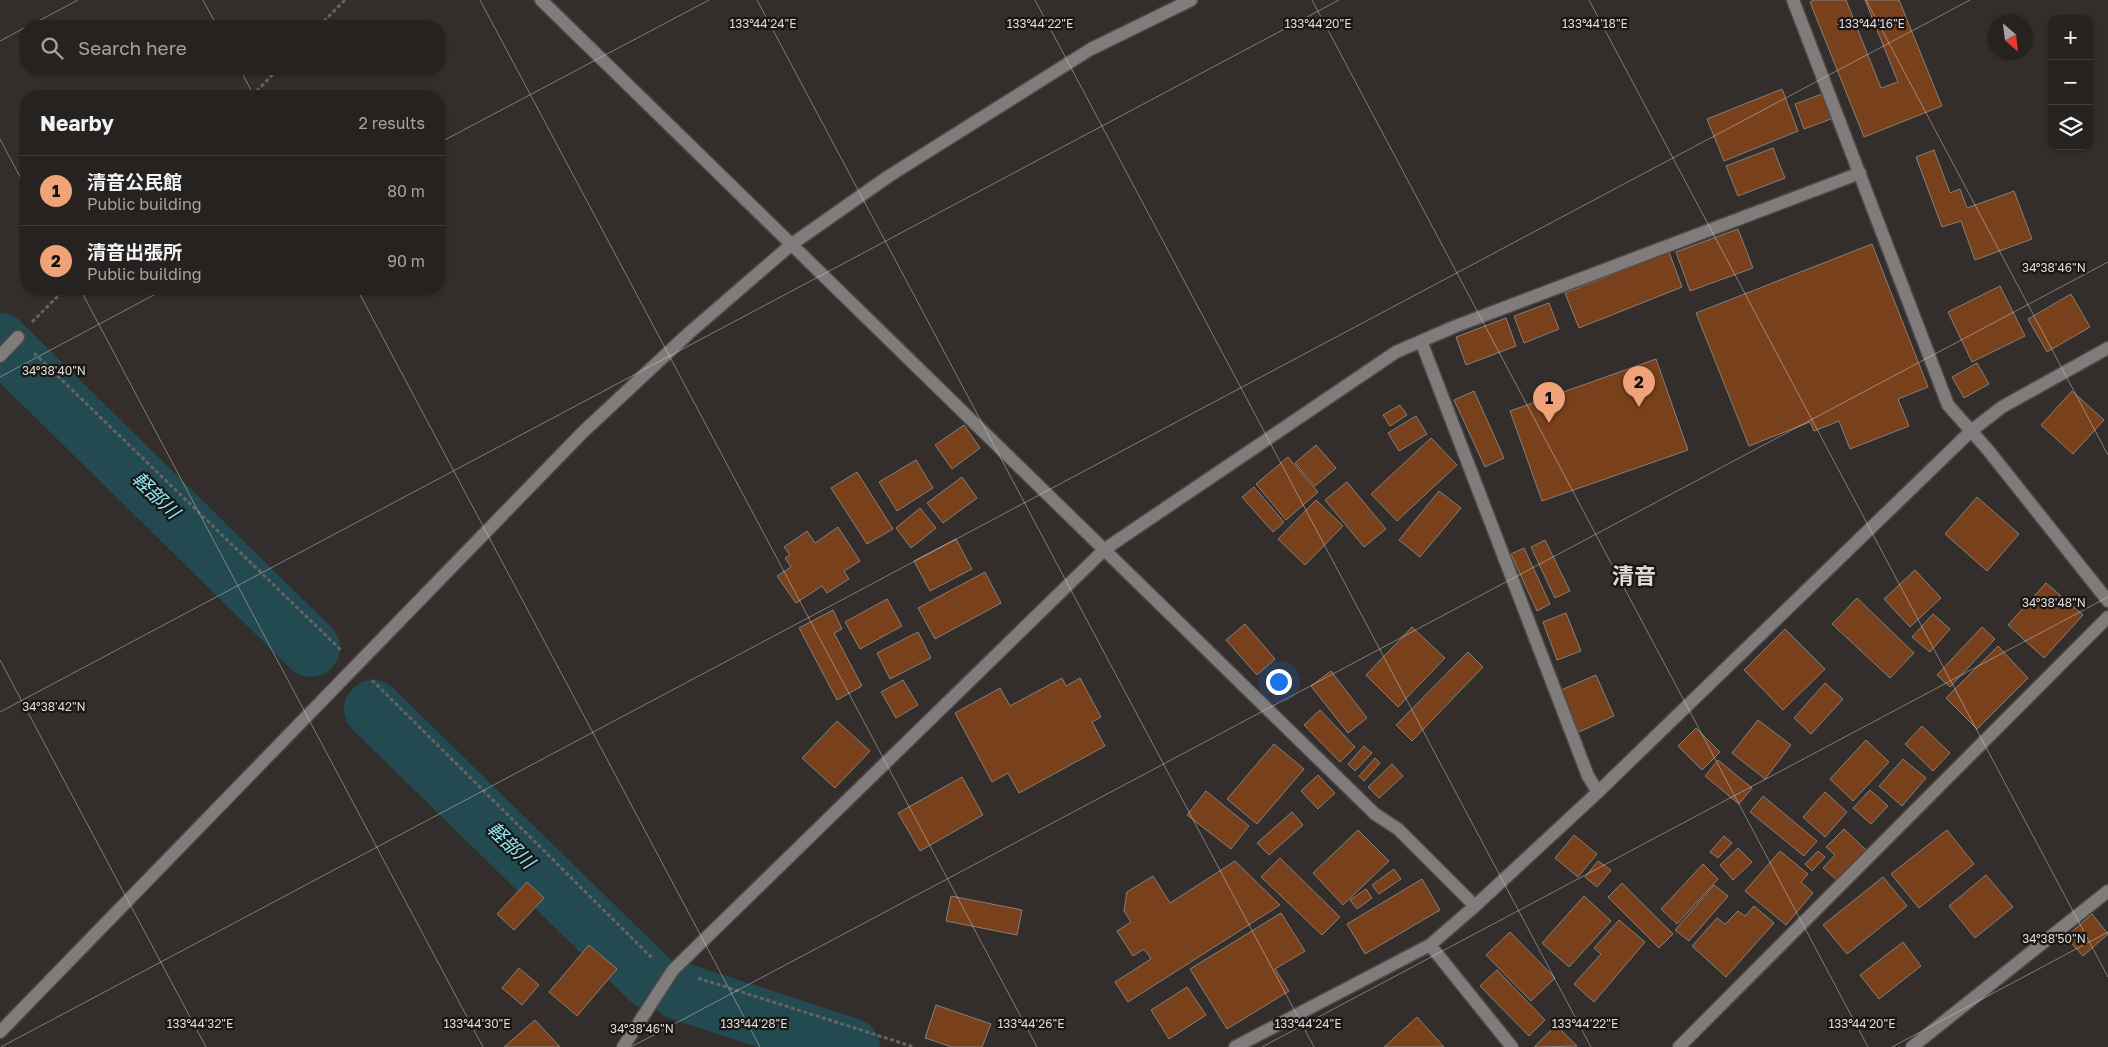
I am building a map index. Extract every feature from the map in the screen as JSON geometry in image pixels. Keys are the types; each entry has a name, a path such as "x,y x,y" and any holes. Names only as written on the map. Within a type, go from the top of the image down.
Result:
{"street":[{"path":"541,0 1375,814 1398,829 1475,906"},
{"path":"0,1032 583,432 689,333 792,244 889,176 1091,49 1190,0"},
{"path":"1793,0 1948,405 1971,430 2108,601"},
{"path":"623,1047 673,970 1105,549 1396,352 1860,172"},
{"path":"0,356 16,340"},
{"path":"1421,341 1588,776 1598,792"},
{"path":"1235,1047 1430,945 1598,792 1971,430 2002,407 2108,348"},
{"path":"1679,1047 2108,617"},
{"path":"1912,1047 2108,891"},
{"path":"1430,945 1512,1047"}],"path":[{"path":"326,20 345,0"},
{"path":"258,90 272,75"},
{"path":"59,295 16,340 356,665 656,961 673,970 914,1047"}],"building":[{"path":"1814,0 1846,0 1881,88 1898,82 1865,0 1899,0 1942,106 1864,137 1810,2"},
{"path":"1782,89 1798,131 1724,161 1707,119"},
{"path":"1822,94 1831,119 1804,129 1795,104"},
{"path":"1773,148 1785,178 1738,196 1726,166"},
{"path":"1934,150 1950,193 1960,189 1967,208 2014,191 2032,239 1975,260 1961,221 1942,227 1916,157"},
{"path":"1738,229 1753,268 1690,291 1676,252"},
{"path":"1872,244 1928,387 1898,399 1909,426 1850,449 1839,421 1814,431 1810,422 1749,446 1696,313"},
{"path":"1669,252 1682,287 1579,328 1565,293"},
{"path":"2000,286 2025,336 1972,362 1948,312"},
{"path":"2071,294 2090,327 2047,352 2028,319"},
{"path":"1549,303 1559,329 1524,343 1514,316"},
{"path":"1506,318 1516,346 1466,365 1456,337"},
{"path":"1656,359 1688,450 1542,501 1510,411"},
{"path":"1977,363 1989,384 1964,398 1952,377"},
{"path":"1474,391 1504,458 1485,467 1454,400"},
{"path":"2072,391 2104,420 2073,454 2041,425"},
{"path":"1400,405 1407,415 1390,426 1383,415"},
{"path":"1416,416 1427,434 1399,451 1388,433"},
{"path":"964,425 980,448 952,469 935,445"},
{"path":"1431,438 1457,465 1397,521 1371,494"},
{"path":"1316,445 1336,468 1315,486 1295,463"},
{"path":"1288,457 1318,492 1286,520 1256,484"},
{"path":"916,460 933,488 897,511 879,482"},
{"path":"857,472 893,529 867,544 831,488"},
{"path":"962,477 977,498 943,523 927,503"},
{"path":"1347,482 1386,529 1364,547 1325,500"},
{"path":"1254,487 1284,522 1273,532 1242,497"},
{"path":"1439,491 1461,508 1420,557 1399,540"},
{"path":"1977,497 2019,534 1987,571 1945,534"},
{"path":"1316,500 1343,526 1305,565 1278,539"},
{"path":"920,508 936,528 911,548 896,528"},
{"path":"838,527 860,561 844,571 849,579 827,593 822,586 796,603 777,576 791,567 785,558 790,555 784,547 807,531 815,543"},
{"path":"956,539 972,569 930,591 914,561"},
{"path":"1545,540 1570,591 1555,598 1531,547"},
{"path":"1524,548 1550,604 1537,611 1511,554"},
{"path":"1915,570 1941,598 1910,627 1884,599"},
{"path":"985,572 1001,603 935,639 918,608"},
{"path":"2046,583 2083,615 2044,658 2008,625"},
{"path":"1857,598 1914,653 1890,678 1832,624"},
{"path":"887,599 902,626 860,649 845,622"},
{"path":"833,610 842,629 834,633 862,686 837,700 799,628"},
{"path":"1566,613 1581,651 1557,660 1543,622"},
{"path":"1933,614 1950,629 1930,652 1912,637"},
{"path":"1245,624 1275,659 1257,675 1226,640"},
{"path":"1412,627 1445,658 1398,707 1366,675"},
{"path":"1982,627 1995,639 1950,687 1937,675"},
{"path":"1785,629 1825,669 1783,710 1744,670"},
{"path":"918,632 931,658 890,679 877,653"},
{"path":"1998,646 2028,678 1977,729 1946,698"},
{"path":"1468,652 1483,667 1412,741 1396,725"},
{"path":"1331,671 1367,718 1348,733 1311,686"},
{"path":"1596,675 1614,716 1579,732 1561,690"},
{"path":"1062,678 1066,686 1080,678 1101,717 1092,722 1105,746 1019,793 1008,773 992,782 955,713 1000,688 1010,706"},
{"path":"903,680 918,705 896,718 881,692"},
{"path":"1825,683 1843,699 1811,734 1794,718"},
{"path":"1320,710 1355,747 1340,762 1304,725"},
{"path":"1758,720 1791,745 1765,779 1732,753"},
{"path":"837,721 870,751 835,788 802,758"},
{"path":"1922,726 1950,753 1933,771 1905,744"},
{"path":"1696,728 1720,752 1702,770 1678,746"},
{"path":"1866,740 1889,762 1853,801 1830,779"},
{"path":"1274,744 1304,769 1257,824 1227,799"},
{"path":"1364,746 1372,753 1355,771 1348,764"},
{"path":"1375,758 1380,763 1364,781 1359,776"},
{"path":"1903,759 1926,778 1902,806 1879,786"},
{"path":"1718,760 1752,788 1739,804 1705,776"},
{"path":"1392,764 1403,776 1379,798 1368,787"},
{"path":"1318,775 1335,793 1318,809 1301,791"},
{"path":"962,777 983,815 920,851 898,813"},
{"path":"1870,790 1888,806 1871,824 1853,808"},
{"path":"1206,791 1249,826 1231,849 1187,815"},
{"path":"1825,792 1847,812 1825,837 1803,817"},
{"path":"1763,796 1817,841 1804,856 1750,812"},
{"path":"1292,812 1303,825 1269,855 1257,843"},
{"path":"1844,829 1866,850 1837,880 1823,868 1835,855 1826,847"},
{"path":"1358,830 1389,861 1343,905 1313,873"},
{"path":"1947,830 1974,864 1919,908 1891,874"},
{"path":"1574,835 1597,854 1578,877 1555,858"},
{"path":"1724,836 1732,843 1718,858 1710,852"},
{"path":"1738,848 1752,862 1733,880 1720,865"},
{"path":"1780,851 1808,874 1801,882 1813,893 1786,925 1745,891"},
{"path":"1818,851 1825,857 1812,871 1805,864"},
{"path":"1280,858 1340,917 1322,935 1261,877"},
{"path":"1235,861 1280,905 1128,1002 1115,982 1151,959 1144,949 1133,956 1117,931 1131,922 1124,911 1127,892 1153,876 1170,903"},
{"path":"1598,861 1611,870 1597,887 1585,877"},
{"path":"1703,864 1718,879 1677,924 1661,909"},
{"path":"1394,869 1401,879 1379,894 1372,885"},
{"path":"1986,875 2013,907 1975,938 1949,906"},
{"path":"1883,877 1907,906 1847,954 1823,925"},
{"path":"1422,879 1440,910 1365,954 1347,924"},
{"path":"527,882 544,898 514,930 497,914"},
{"path":"1622,883 1673,934 1659,948 1608,897"},
{"path":"1714,885 1728,896 1689,941 1675,930"},
{"path":"1366,889 1372,898 1357,909 1350,900"},
{"path":"951,896 1022,910 1017,935 946,921"},
{"path":"1584,896 1611,921 1569,967 1542,943"},
{"path":"1754,906 1774,923 1726,977 1692,946 1717,918 1725,924 1738,911 1745,916"},
{"path":"1281,913 1305,951 1275,969 1289,991 1227,1029 1190,969"},
{"path":"2092,914 2108,934 2083,956 2066,937"},
{"path":"1619,920 1645,942 1594,1002 1574,984 1601,954 1594,948"},
{"path":"1510,932 1555,978 1531,1001 1486,955"},
{"path":"1903,942 1921,966 1879,999 1860,975"},
{"path":"589,945 617,969 577,1016 549,992"},
{"path":"519,968 539,985 522,1005 502,988"},
{"path":"1497,970 1545,1020 1529,1036 1480,986"},
{"path":"1187,987 1206,1015 1169,1039 1151,1010"},
{"path":"936,1005 991,1024 982,1047 952,1047 925,1038"},
{"path":"1417,1017 1444,1047 1384,1047"},
{"path":"535,1020 560,1047 504,1047"},
{"path":"1556,1025 1577,1046 1535,1047 1535,1046"}],"waterway":[{"name":"軽部川","path":"0,342 311,648"},
{"name":"軽部川","path":"373,709 650,980"},
{"name":"軽部川","path":"679,991 851,1047"}],"place":[{"name":"清音出張所","path":"1639,407"},
{"name":"清音公民館","path":"1549,423"}],"district":[{"name":"清音","path":"1634,576"}]}
